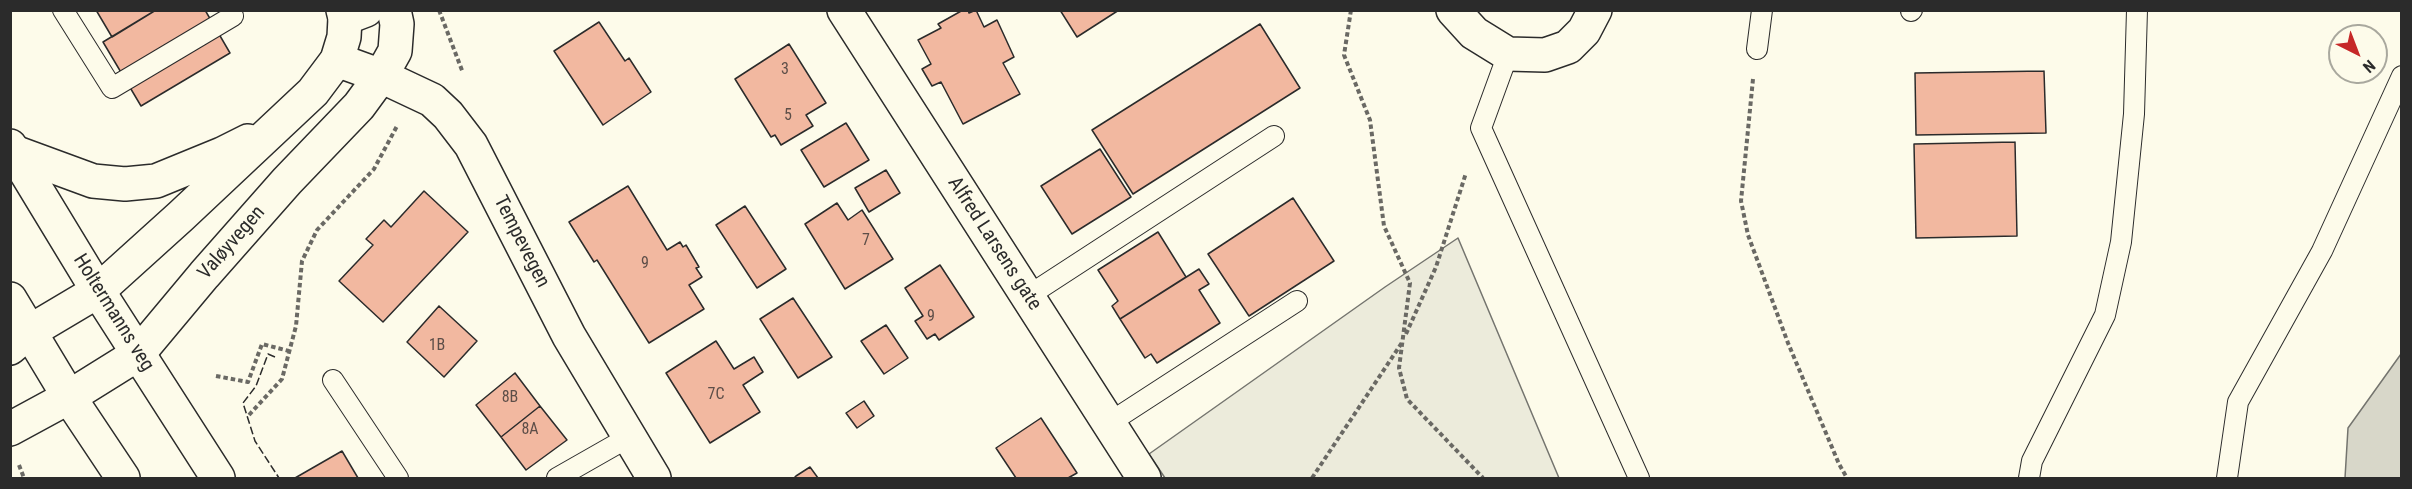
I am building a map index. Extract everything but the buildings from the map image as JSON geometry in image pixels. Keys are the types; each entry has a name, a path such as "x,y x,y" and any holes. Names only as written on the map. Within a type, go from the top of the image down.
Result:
{"street":[{"name":"Valøyvegen","path":"10,429 69,397 138,354 287,181 359,106 381,76 394,51 397,24 394,10"},
{"name":"Alfred Larsens gate","path":"844,10 1144,478"},
{"path":"1453,10 1474,33 1508,54 1545,55 1568,47 1584,32 1595,10"},
{"path":"20,340 98,291 182,216 313,92 337,60 351,13"},
{"name":"Tempevegen","path":"337,60 381,76 432,100 448,115 471,145 569,336 654,478"},
{"path":"12,149 93,181 135,184 167,177 222,154 273,128"},
{"name":"Holtermanns veg","path":"12,149 98,291 218,478"},
{"path":"10,298 20,340 69,397 123,478"}],"lane":[{"path":"63,10 112,88 233,16 230,10"},
{"path":"1756,49 1762,10"},
{"path":"2029,478 2032,461 2105,315 2121,242 2132,138 2137,10"},
{"path":"1508,54 1481,128 1639,478"},
{"path":"2227,478 2238,402 2322,251 2402,76"},
{"path":"1028,296 1274,136"},
{"path":"1109,423 1297,301"},
{"path":"333,380 398,478"},
{"path":"557,478 629,437"}],"path":[{"path":"1351,10 1344,55 1370,120 1384,226 1410,283 1399,368 1407,399 1483,478"},
{"path":"1756,49 1744,151 1741,201 1748,235 1788,343 1847,478"},
{"path":"249,415 282,379 296,326 302,261 317,230 374,169 398,124"},
{"path":"1312,478 1404,340 1436,267 1481,128"},
{"path":"216,376 248,382 262,344 290,351"}],"shaded area":[{"path":"1458,238 1559,478 1165,478 1149,454"},
{"path":"2401,354 2401,478 2345,478 2348,428"}],"fence":[{"path":"275,357 268,354 256,386 243,403 255,441 279,478"}]}
